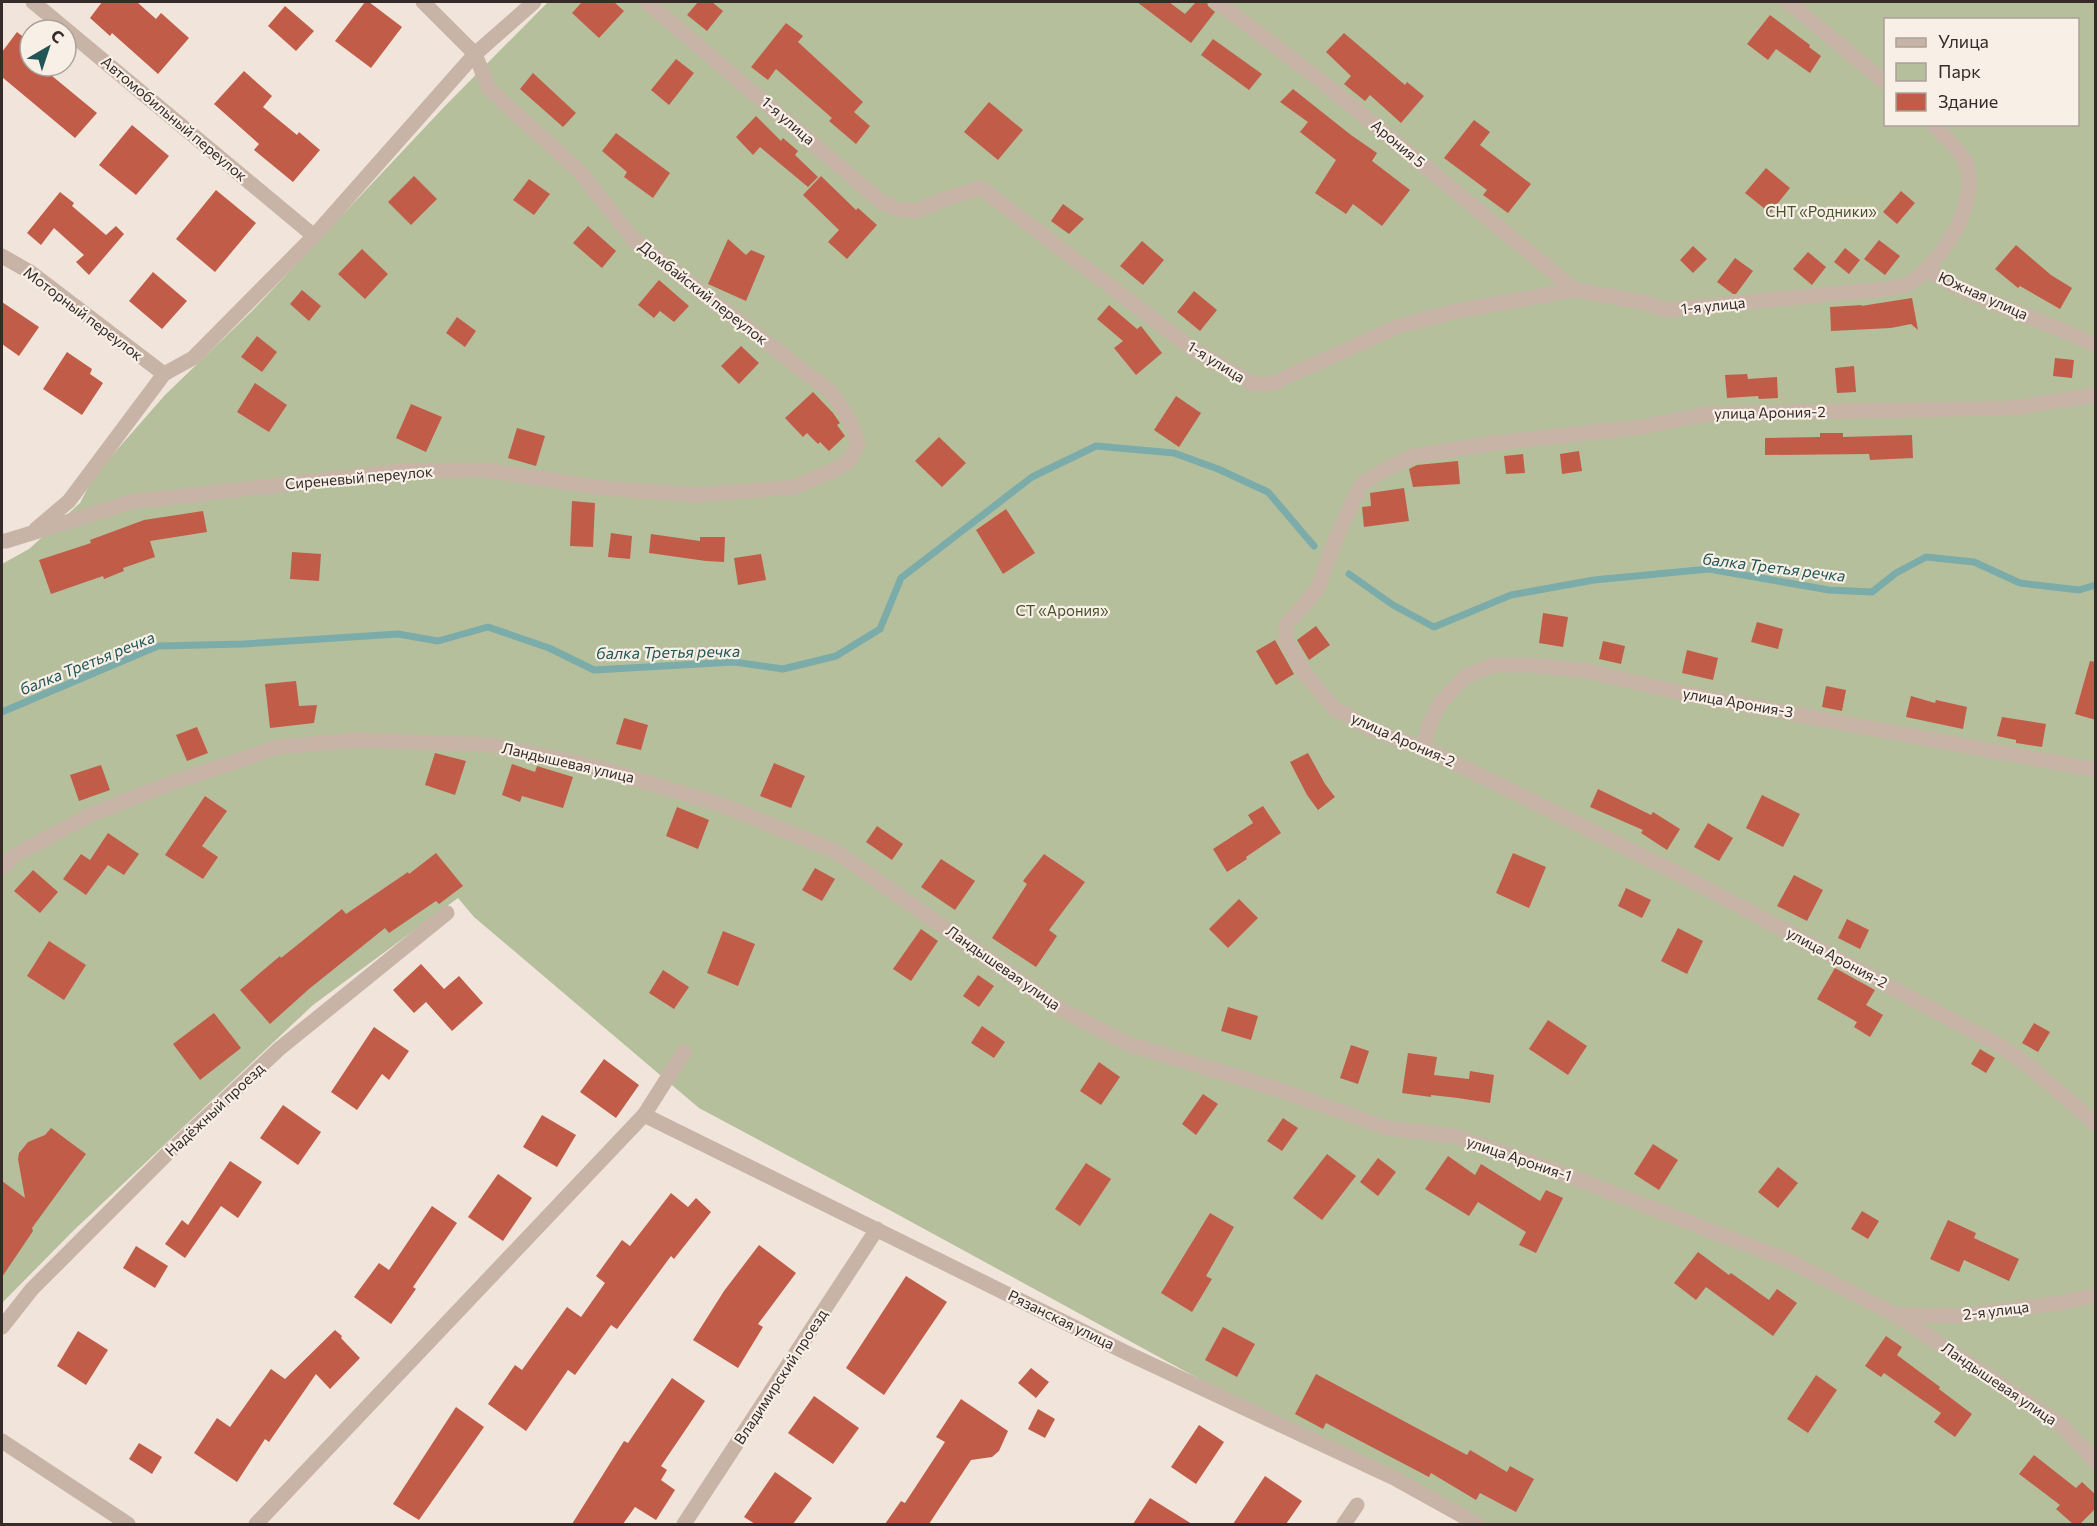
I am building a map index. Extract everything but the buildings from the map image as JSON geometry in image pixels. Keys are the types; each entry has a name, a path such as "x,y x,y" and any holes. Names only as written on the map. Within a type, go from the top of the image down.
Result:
{"street":[{"name":"Автомобильный переулок","path":"33,2 314,236"},
{"name":"Домбайский переулок","path":"423,2 475,54 489,89 579,171 633,239 832,393 850,421 858,444 849,461 794,487"},
{"path":"31,533 69,501 164,374 193,358 314,236 475,54 534,2"},
{"name":"1-я улица","path":"647,2 880,201 896,209 916,211 981,188 1194,350 1252,384 1271,384 1399,326 1461,310 1575,290 1642,302 1668,310 1849,293 1908,285 1928,270"},
{"name":"Арония 5","path":"1217,2 1320,80 1575,290"},
{"path":"1788,2 1884,81"},
{"name":"Южная улица","path":"1935,126 1957,150 1965,162 1971,179 1957,230 1928,270 1947,283 2067,331 2096,346"},
{"name":"Моторный переулок","path":"2,256 30,272 164,374"},
{"path":"1908,285 1947,283"},
{"name":"улица Арония-2","path":"2096,395 2012,408 1706,414 1641,427 1495,443 1414,456 1384,470 1361,485 1337,536 1317,590 1286,625 1286,640 1305,674 1335,708 1373,730 1423,748 1683,876 1997,1044 2029,1066 2096,1124"},
{"name":"Сиреневый переулок","path":"2,540 131,502 402,471 486,470 602,488 698,495 794,487"},
{"name":"улица Арония-3","path":"1423,748 1428,726 1441,702 1466,676 1494,665 1531,665 1587,671 1686,694 2096,770"},
{"name":"Ландышевая улица","path":"2,868 15,855 92,814 169,784 278,747 359,740 490,745 596,767 722,805 835,851 1060,1009 1128,1044"},
{"name":"Надёжный проезд","path":"2,1327 40,1281 168,1153 279,1049 447,913"},
{"name":"улица Арония-1","path":"1128,1044 1274,1088 1387,1128 1455,1136 1553,1170 1787,1260 1896,1315"},
{"path":"256,1524 645,1115 684,1052"},
{"name":"Рязанская улица","path":"645,1115 1129,1354 1394,1478 1477,1524"},
{"name":"Владимирский проезд","path":"684,1524 878,1229"},
{"name":"2-я улица","path":"1896,1315 1959,1316 2059,1303 2096,1295"},
{"name":"Ландышевая улица","path":"1896,1315 2060,1424 2096,1462"},
{"path":"2,1441 128,1524"},
{"path":"1344,1524 1357,1505"}],"green space":[{"name":"СТ «Арония»","path":"548,2 2095,2 2095,1524 1465,1524 699,1108 474,917 458,898 313,1005 74,1230 2,1303 2,564 29,549 80,503 94,476 165,395 252,311 445,106"}],"waterway":[{"name":"балка Третья речка","path":"2,712 158,646 244,644 398,634 438,641 488,627 549,648 594,670 734,662 783,669 836,656 880,629 901,578 1032,477 1096,446 1174,453 1218,469 1268,492 1314,546"},
{"name":"балка Третья речка","path":"1349,574 1393,605 1434,627 1511,595 1594,580 1709,569 1829,590 1872,592 1896,573 1926,557 1974,562 2020,583 2079,590 2096,585"}],"park label":[{"name":"СНТ «Родники»","path":"1821,212"}]}
